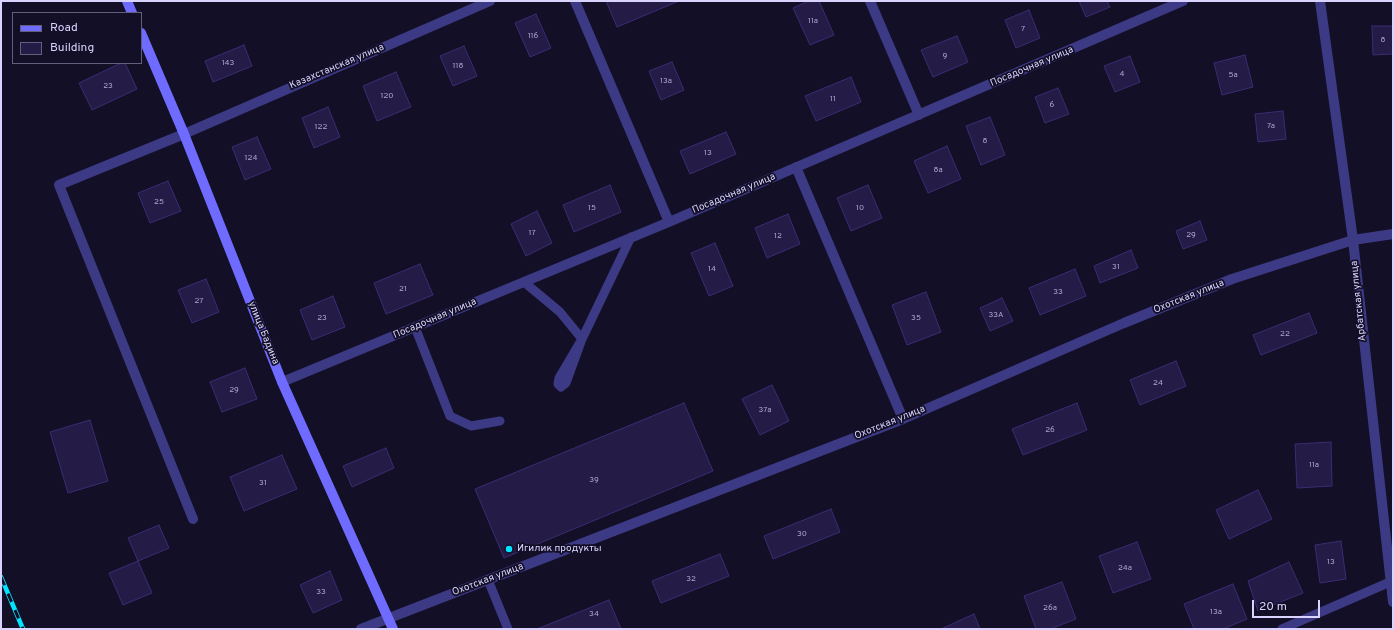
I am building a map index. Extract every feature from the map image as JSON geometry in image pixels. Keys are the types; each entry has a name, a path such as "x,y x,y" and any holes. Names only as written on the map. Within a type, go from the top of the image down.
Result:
{"street":[{"path":"127,1 132,12"},
{"name":"Казахстанская улица","path":"193,519 59,185 184,134 490,1"},
{"path":"575,1 669,222"},
{"path":"870,1 919,115"},
{"name":"Посадочная улица","path":"282,382 669,222 1183,1"},
{"name":"Арбатская улица","path":"1320,1 1353,240 1393,602"},
{"name":"улица Бадина","path":"142,35 184,134 282,382 393,629"},
{"path":"796,167 903,419"},
{"name":"Охотская улица","path":"360,629 903,419 1124,323 1225,282 1353,240 1393,234"}],"lane":[{"path":"524,282 560,312 582,339 631,237"},
{"path":"415,327 450,416 471,426 500,421"},
{"path":"488,580 508,629"},
{"path":"1282,629 1390,582"}],"building":[{"path":"606,1 679,1 617,27"},
{"path":"809,1 819,1 834,35 810,45 793,8"},
{"path":"1079,1 1107,1 1110,7 1086,17"},
{"path":"1029,10 1040,38 1016,48 1005,20"},
{"path":"536,14 551,48 530,57 515,23"},
{"path":"1372,26 1393,26 1393,54 1373,55"},
{"path":"957,36 968,62 933,77 921,50"},
{"path":"244,45 252,66 213,82 205,61"},
{"path":"464,46 477,76 453,86 440,56"},
{"path":"1245,55 1253,87 1222,95 1214,63"},
{"path":"1130,56 1140,82 1115,92 1104,66"},
{"path":"672,62 684,90 661,100 649,71"},
{"path":"119,64 125,64 137,89 92,110 79,83"},
{"path":"396,72 411,107 377,121 363,86"},
{"path":"851,77 861,102 816,121 805,96"},
{"path":"1058,88 1069,114 1045,123 1035,97"},
{"path":"328,107 340,137 314,148 302,118"},
{"path":"1283,111 1286,139 1258,142 1255,114"},
{"path":"990,117 1005,155 981,165 966,126"},
{"path":"726,132 736,154 690,174 680,151"},
{"path":"257,137 271,169 245,180 232,147"},
{"path":"947,146 961,179 928,193 914,161"},
{"path":"168,181 181,211 150,223 138,193"},
{"path":"610,185 621,212 574,232 563,205"},
{"path":"868,185 882,218 851,231 837,198"},
{"path":"537,211 552,243 526,256 511,224"},
{"path":"788,214 800,244 767,258 755,228"},
{"path":"1200,221 1207,240 1183,249 1176,231"},
{"path":"715,243 733,286 709,296 691,253"},
{"path":"1131,250 1138,268 1100,283 1094,266"},
{"path":"420,264 433,295 386,314 374,283"},
{"path":"1075,269 1086,296 1040,315 1029,288"},
{"path":"206,279 219,312 192,323 178,290"},
{"path":"926,292 941,332 907,345 892,305"},
{"path":"333,296 345,327 312,340 300,310"},
{"path":"1002,298 1013,321 990,331 980,308"},
{"path":"1309,313 1317,333 1261,355 1253,335"},
{"path":"1176,361 1186,386 1140,405 1130,380"},
{"path":"245,368 257,399 222,412 210,382"},
{"path":"772,385 789,421 760,435 742,399"},
{"path":"684,403 713,471 504,558 475,489"},
{"path":"1077,403 1087,430 1023,455 1012,429"},
{"path":"90,420 108,481 68,493 50,432"},
{"path":"1331,442 1332,486 1297,488 1295,444"},
{"path":"386,448 394,468 352,487 343,466"},
{"path":"282,455 297,489 244,511 230,477"},
{"path":"1258,490 1272,519 1229,539 1216,510"},
{"path":"831,509 840,532 773,559 764,536"},
{"path":"159,525 169,548 138,561 128,538"},
{"path":"1341,541 1346,579 1320,583 1315,545"},
{"path":"1137,542 1151,579 1113,593 1099,556"},
{"path":"720,554 729,576 661,603 652,581"},
{"path":"138,561 152,593 123,605 109,573"},
{"path":"1289,562 1303,593 1258,611 1248,581"},
{"path":"330,571 342,600 313,613 300,585"},
{"path":"1062,582 1076,619 1050,629 1036,629 1024,596"},
{"path":"1233,584 1247,619 1223,629 1194,629 1184,604"},
{"path":"609,600 621,629 537,629"},
{"path":"974,614 980,629 941,629"}],"railway":[{"path":"1,577 23,629"}],"place":[{"name":"Игилик продукты","path":"509,549"}]}
